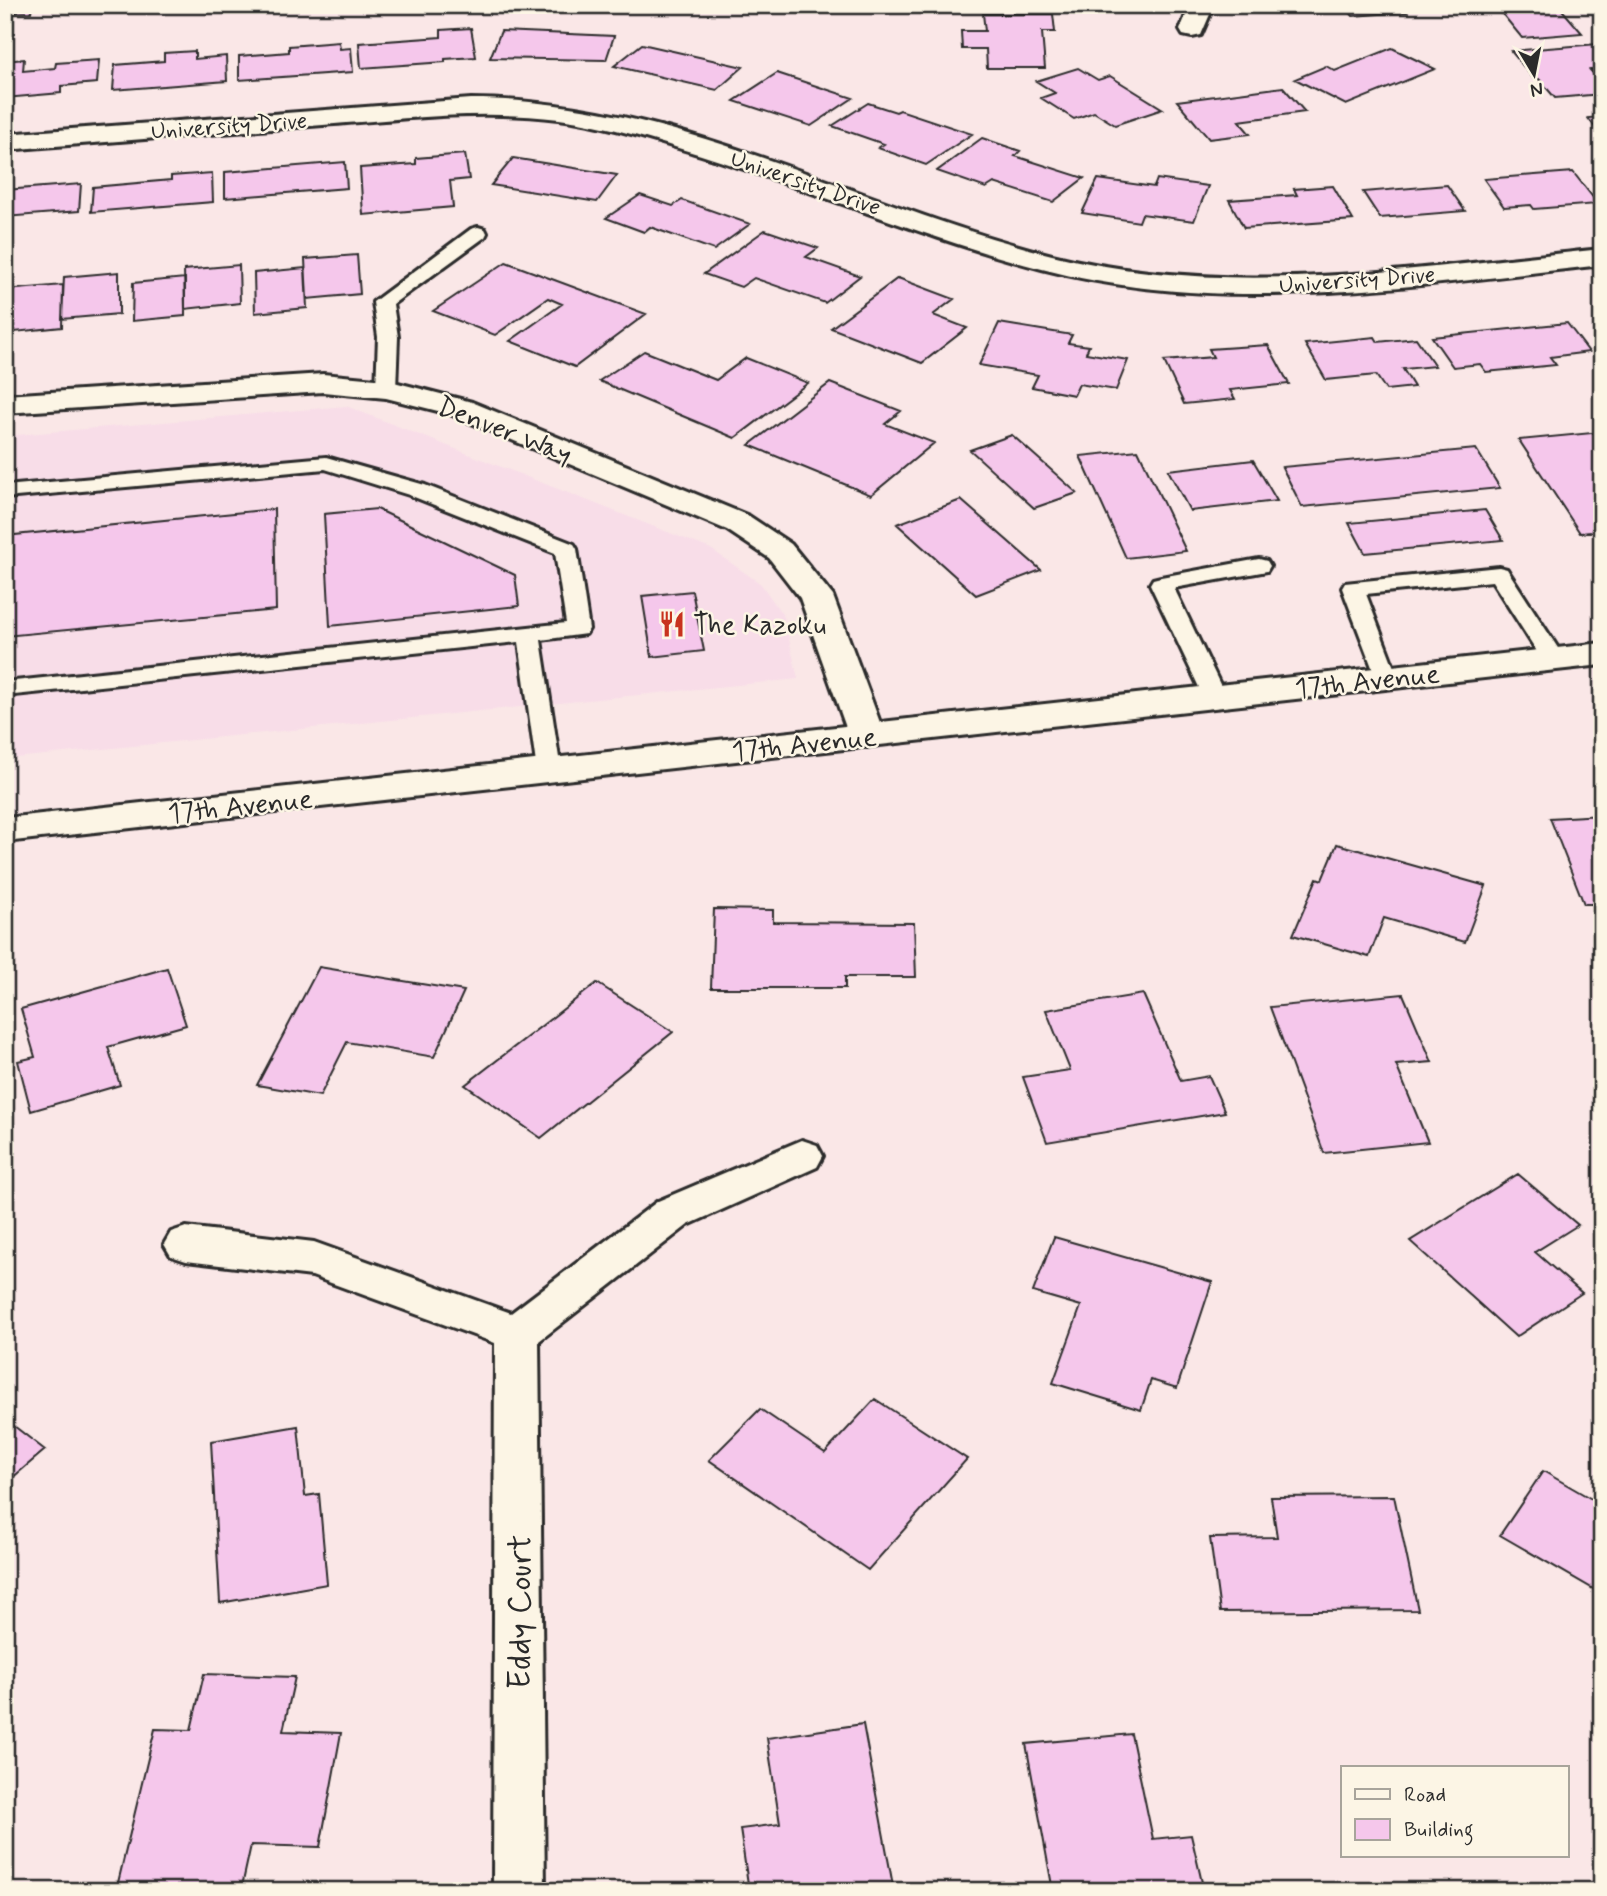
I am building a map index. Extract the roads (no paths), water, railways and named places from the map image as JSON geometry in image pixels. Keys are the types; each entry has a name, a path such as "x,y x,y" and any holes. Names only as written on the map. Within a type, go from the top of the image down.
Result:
{"street":[{"path":"1192,30 1202,5"},
{"name":"University Drive","path":"5,142 410,110 495,107 557,111 615,121 764,165 911,219 1050,264 1123,278 1225,286 1302,285 1602,257"},
{"name":"Denver Way","path":"5,404 323,383 386,389 461,408 738,523 780,551 816,596 867,736"},
{"name":"17th Avenue","path":"5,831 1602,654"},
{"path":"186,1244 314,1259 517,1333 673,1213 802,1156"},
{"name":"Eddy Court","path":"517,1333 519,1891"}],"lane":[{"path":"386,389 388,337 383,302 478,233"},
{"path":"5,492 326,463 417,491 566,549 578,629 5,689"},
{"path":"1213,697 1161,584 1259,566"},
{"path":"1387,678 1353,588 1499,574 1553,659"},
{"path":"529,634 549,771"}],"place":[{"name":"The Kazoku","path":"672,624"}]}
